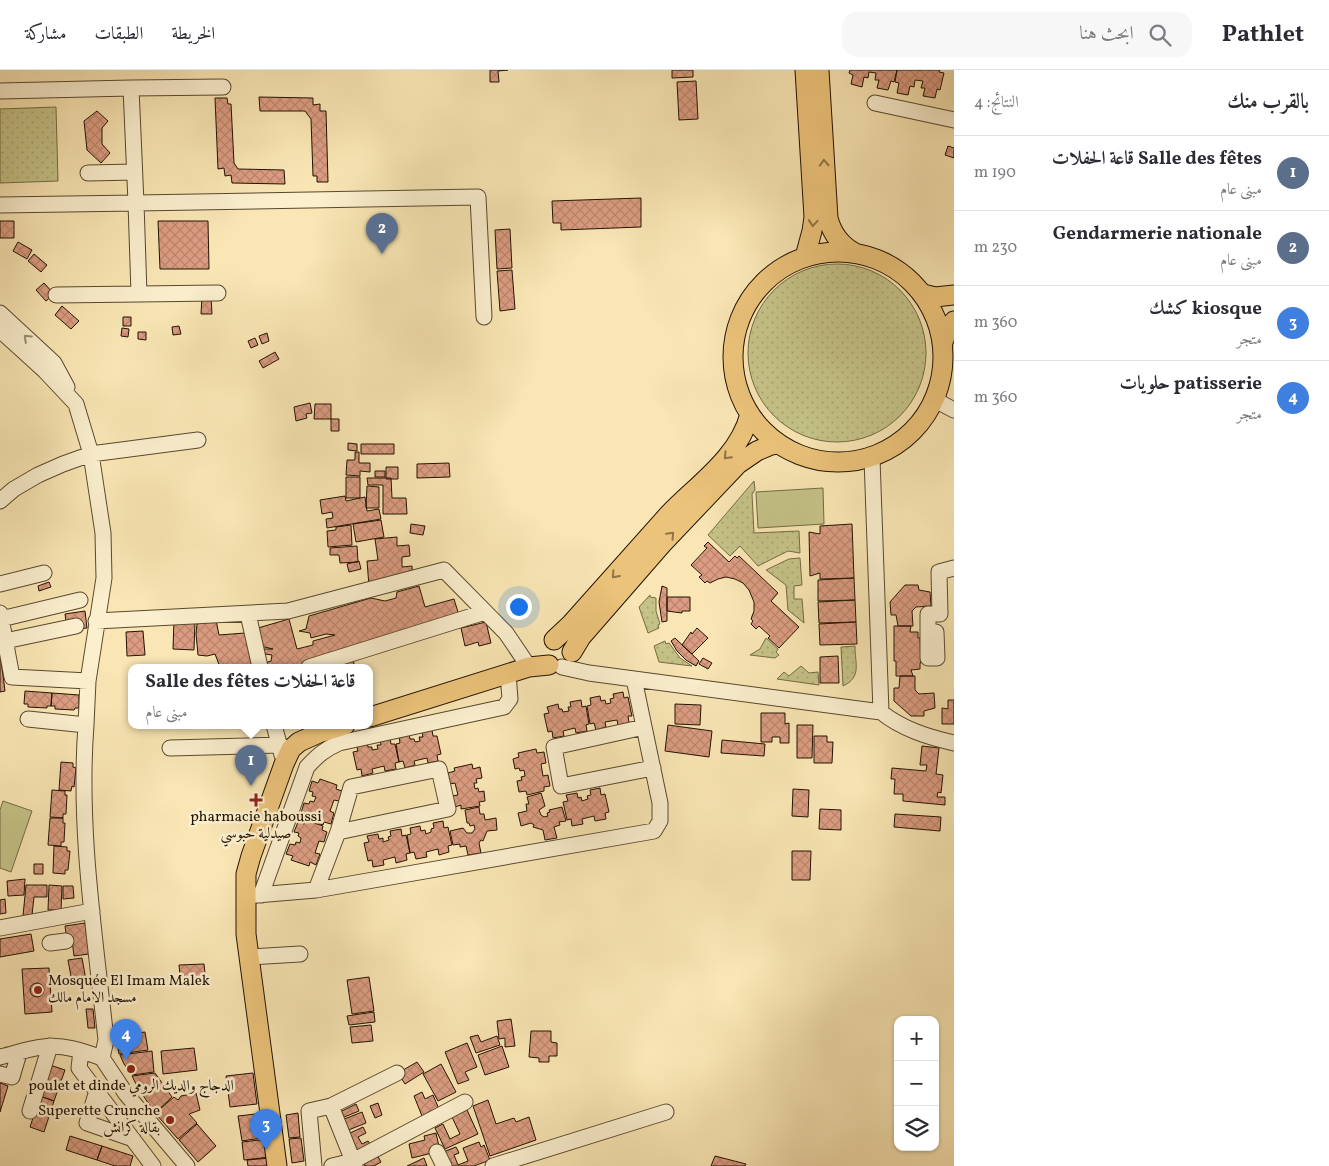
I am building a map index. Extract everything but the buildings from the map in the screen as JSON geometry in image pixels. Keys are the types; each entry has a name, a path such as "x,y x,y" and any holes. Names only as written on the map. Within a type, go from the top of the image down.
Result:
{"main road":[{"path":"805,257 814,217 806,70"},
{"path":"819,70 828,218 837,239 855,253"},
{"path":"838,251 855,253 893,267 924,294 936,317 943,342 943,372 935,400 924,419 910,436 892,449 872,458 840,463 807,458 778,444 762,431 750,414 739,391 733,365 739,322 751,298 762,285 774,273 789,264 821,253 838,251"},
{"path":"924,294 935,296 954,295"},
{"path":"943,342 948,329 954,321"},
{"path":"556,655 570,626 677,506 728,456 742,437 750,414"},
{"path":"373,716 529,667 556,655 581,637 656,551 738,464 757,451 778,444"},
{"path":"277,1166 246,934 253,896 246,874 285,753 298,742 332,729"}],"street":[{"path":"0,91 223,87"},
{"path":"131,88 139,294"},
{"path":"875,103 954,120"},
{"path":"88,173 134,172"},
{"path":"0,205 478,196 484,317"},
{"path":"56,295 218,293"},
{"path":"0,312 50,367 76,404 91,454 103,533 104,578 88,681 83,767 85,838 92,911 91,937 106,1040 102,1058"},
{"path":"0,330 50,367"},
{"path":"935,400 954,410"},
{"path":"0,501 14,489 38,475 91,454 198,440"},
{"path":"872,458 881,712"},
{"path":"928,633 928,614 947,615 939,572 954,568"},
{"path":"96,621 248,614 299,609 444,570 506,633 529,667"},
{"path":"0,584 44,573"},
{"path":"80,600 0,616 12,677 88,681"},
{"path":"320,664 485,612"},
{"path":"248,614 259,664"},
{"path":"5,641 76,626"},
{"path":"556,655 589,673 881,712 893,722 930,737 954,743"},
{"path":"508,674 511,696 509,702 504,707 339,743 316,757 308,767 253,896 316,890 654,831 660,821 660,812 634,679"},
{"path":"28,720 86,725"},
{"path":"644,727 554,747 561,786 652,768"},
{"path":"170,748 285,753 276,729"},
{"path":"316,890 338,832 351,787 439,769 448,809 338,832"},
{"path":"0,928 92,911"},
{"path":"50,943 66,941"},
{"path":"250,957 300,954"},
{"path":"0,1057 50,1046 81,1051 102,1058 126,1094 187,1166"},
{"path":"30,1111 50,1046"},
{"path":"81,1051 79,1068 153,1166"},
{"path":"0,1074 12,1077 19,1053"},
{"path":"314,1166 309,1111 331,1106 398,1073"},
{"path":"97,1091 87,1123 133,1139"},
{"path":"332,1166 354,1164 465,1102"},
{"path":"331,1106 354,1164"},
{"path":"493,1166 666,1112"},
{"path":"438,1152 444,1166"}],"shaded area":[{"path":"56,107 58,181 0,183 0,109"},
{"path":"828,264 846,264 871,271 886,279 900,290 911,304 919,319 926,344 926,362 919,387 911,402 900,416 886,427 863,438 846,442 828,442 811,438 795,431 781,422 768,409 752,379 748,362 748,344 752,327 759,311 768,297 781,284 811,268"},
{"path":"754,481 755,490 752,494 754,533 799,531 800,553 788,551 758,566 740,546 730,556 708,535"},
{"path":"823,488 824,524 758,528 756,492"},
{"path":"800,558 802,585 794,586 794,599 802,599 804,623 788,610 786,585 766,570 789,559"},
{"path":"650,595 650,597 656,598 656,611 660,624 658,625 659,628 648,633 639,607"},
{"path":"766,638 778,649 776,652 779,655 775,658 750,655 760,649"},
{"path":"665,641 666,644 669,643 680,658 692,666 659,662 654,646"},
{"path":"855,646 855,674 843,686 841,647"},
{"path":"801,666 809,673 818,672 819,685 777,679 784,672 789,676"},
{"path":"3,801 32,811 11,872 0,868 0,810"}],"place":[{"name":"Gendarmerie nationale","path":"382,254"},
{"name":"Salle des fêtes قاعة الحفلات","path":"251,786"},
{"name":"pharmacie haboussi صيدلية حبوسي","path":"256,800"},
{"name":"Mosquée El Imam Malek مسجد الامام مالك","path":"38,990"},
{"name":"patisserie حلويات","path":"126,1060"},
{"name":"poulet et dinde الدجاج والديك الرومي","path":"131,1069"},
{"name":"Superette Crunche بقالة كرانش","path":"170,1120"},
{"name":"kiosque كشك","path":"266,1150"}]}
